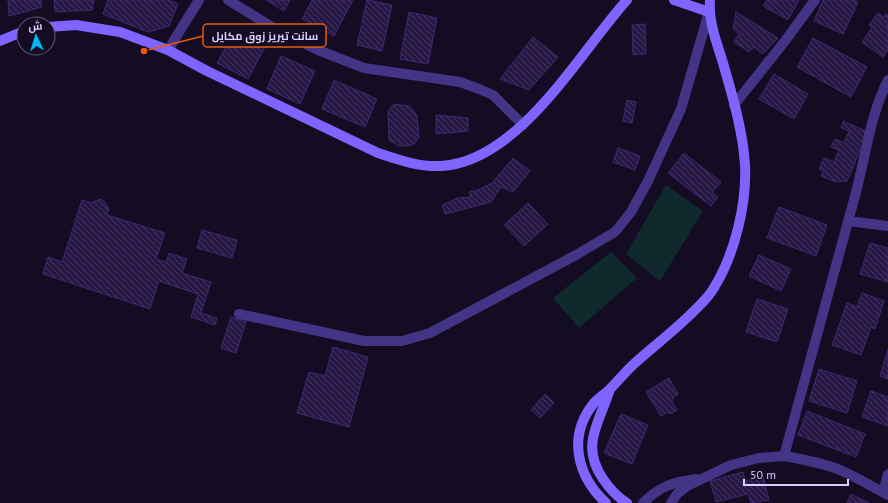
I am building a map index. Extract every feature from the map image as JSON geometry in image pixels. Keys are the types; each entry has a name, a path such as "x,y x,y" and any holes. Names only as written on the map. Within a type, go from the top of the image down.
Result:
{"street":[{"path":"168,50 199,0"},
{"path":"228,0 277,30 318,50 364,68 460,82 494,95 523,124"},
{"path":"56,26 76,25 120,32 168,50 207,71 378,153 407,163 441,166 471,160 490,150 523,124 546,101 627,0"},
{"path":"674,0 709,12"},
{"path":"239,314 364,341 402,340 430,332 576,255 615,232 632,212 681,109 709,12 710,0"},
{"path":"734,105 785,41 815,0"},
{"path":"606,503 598,496 580,465 578,449 580,430 585,417 594,403 610,390 633,364 678,327 715,288 731,256 743,207 745,166 740,127 709,12"},
{"path":"0,41 16,34"},
{"path":"784,456 857,190 872,121 880,97 888,80"},
{"path":"848,221 888,226"},
{"path":"610,390 593,434 591,449 593,461 599,474 609,488 627,503"},
{"path":"671,503 677,494 682,490 704,478 731,465 760,458 784,456 835,468 860,479 885,494 888,474"},
{"path":"643,503 662,487 675,482 704,478"}],"green space":[{"path":"666,185 703,211 660,281 626,254"},
{"path":"611,252 637,278 579,328 553,298"}],"building":[{"path":"8,0 41,0 42,7 9,16"},
{"path":"54,0 94,0 92,10 55,12"},
{"path":"108,0 168,0 178,4 169,26 148,32 103,14"},
{"path":"266,0 290,0 284,11"},
{"path":"312,0 353,0 334,36 302,19"},
{"path":"367,0 392,5 382,51 357,45"},
{"path":"767,0 799,0 788,20 763,6"},
{"path":"823,0 854,0 858,2 843,34 814,21"},
{"path":"409,12 437,18 428,64 400,59"},
{"path":"736,12 778,38 763,54 754,47 749,52 734,42 739,34 733,29"},
{"path":"878,13 884,17 886,14 888,15 888,50 883,57 862,42 872,27 869,25"},
{"path":"645,24 646,54 633,55 632,25"},
{"path":"235,30 265,47 248,79 217,63"},
{"path":"533,37 558,57 529,90 500,79"},
{"path":"813,38 867,67 851,97 797,67"},
{"path":"281,56 315,71 300,104 267,89"},
{"path":"774,74 808,94 794,119 759,99"},
{"path":"334,80 377,99 365,127 322,109"},
{"path":"627,100 636,102 632,123 623,121"},
{"path":"394,104 410,106 417,116 419,138 413,145 399,146 389,140 388,111"},
{"path":"436,115 468,118 468,131 436,134"},
{"path":"843,121 868,132 847,181 836,182 821,176 823,171 819,169 824,158 834,162 839,150 831,147 835,139 844,143 849,131 841,128"},
{"path":"618,148 640,156 635,170 613,162"},
{"path":"684,153 721,182 712,193 718,197 711,206 668,173"},
{"path":"513,158 530,171 513,192 501,187 491,202 445,214 442,205 458,198 471,197 469,192 478,190 492,183"},
{"path":"100,199 104,201 109,209 107,215 165,233 156,259 166,262 169,253 187,259 182,273 211,282 201,313 217,318 215,325 191,317 198,294 159,281 150,309 43,274 48,257 62,262 82,200 91,203"},
{"path":"528,203 548,224 524,246 504,225"},
{"path":"779,207 827,225 816,256 767,238"},
{"path":"202,230 237,240 232,258 197,248"},
{"path":"870,243 888,248 888,282 860,274"},
{"path":"759,255 791,269 781,291 749,276"},
{"path":"862,293 884,301 875,329 871,327 861,355 832,345 847,303 857,307"},
{"path":"757,299 788,309 777,342 746,332"},
{"path":"231,317 246,322 236,353 221,348"},
{"path":"333,347 368,357 349,427 297,413 309,372 325,376"},
{"path":"888,349 888,379 880,376"},
{"path":"819,369 857,381 847,413 809,401"},
{"path":"669,378 678,394 672,401 677,410 670,414 668,412 661,416 646,392"},
{"path":"871,391 888,397 888,426 862,417"},
{"path":"545,394 554,403 540,418 531,410"},
{"path":"807,411 865,434 856,457 798,435"},
{"path":"621,414 648,425 632,464 604,453"},
{"path":"743,472 745,481 763,476 769,500 751,503 748,494 716,502 710,481"},
{"path":"851,494 869,503 847,503"}],"place":[{"name":"سانت تيريز زوق مكايل","path":"144,51"}]}
